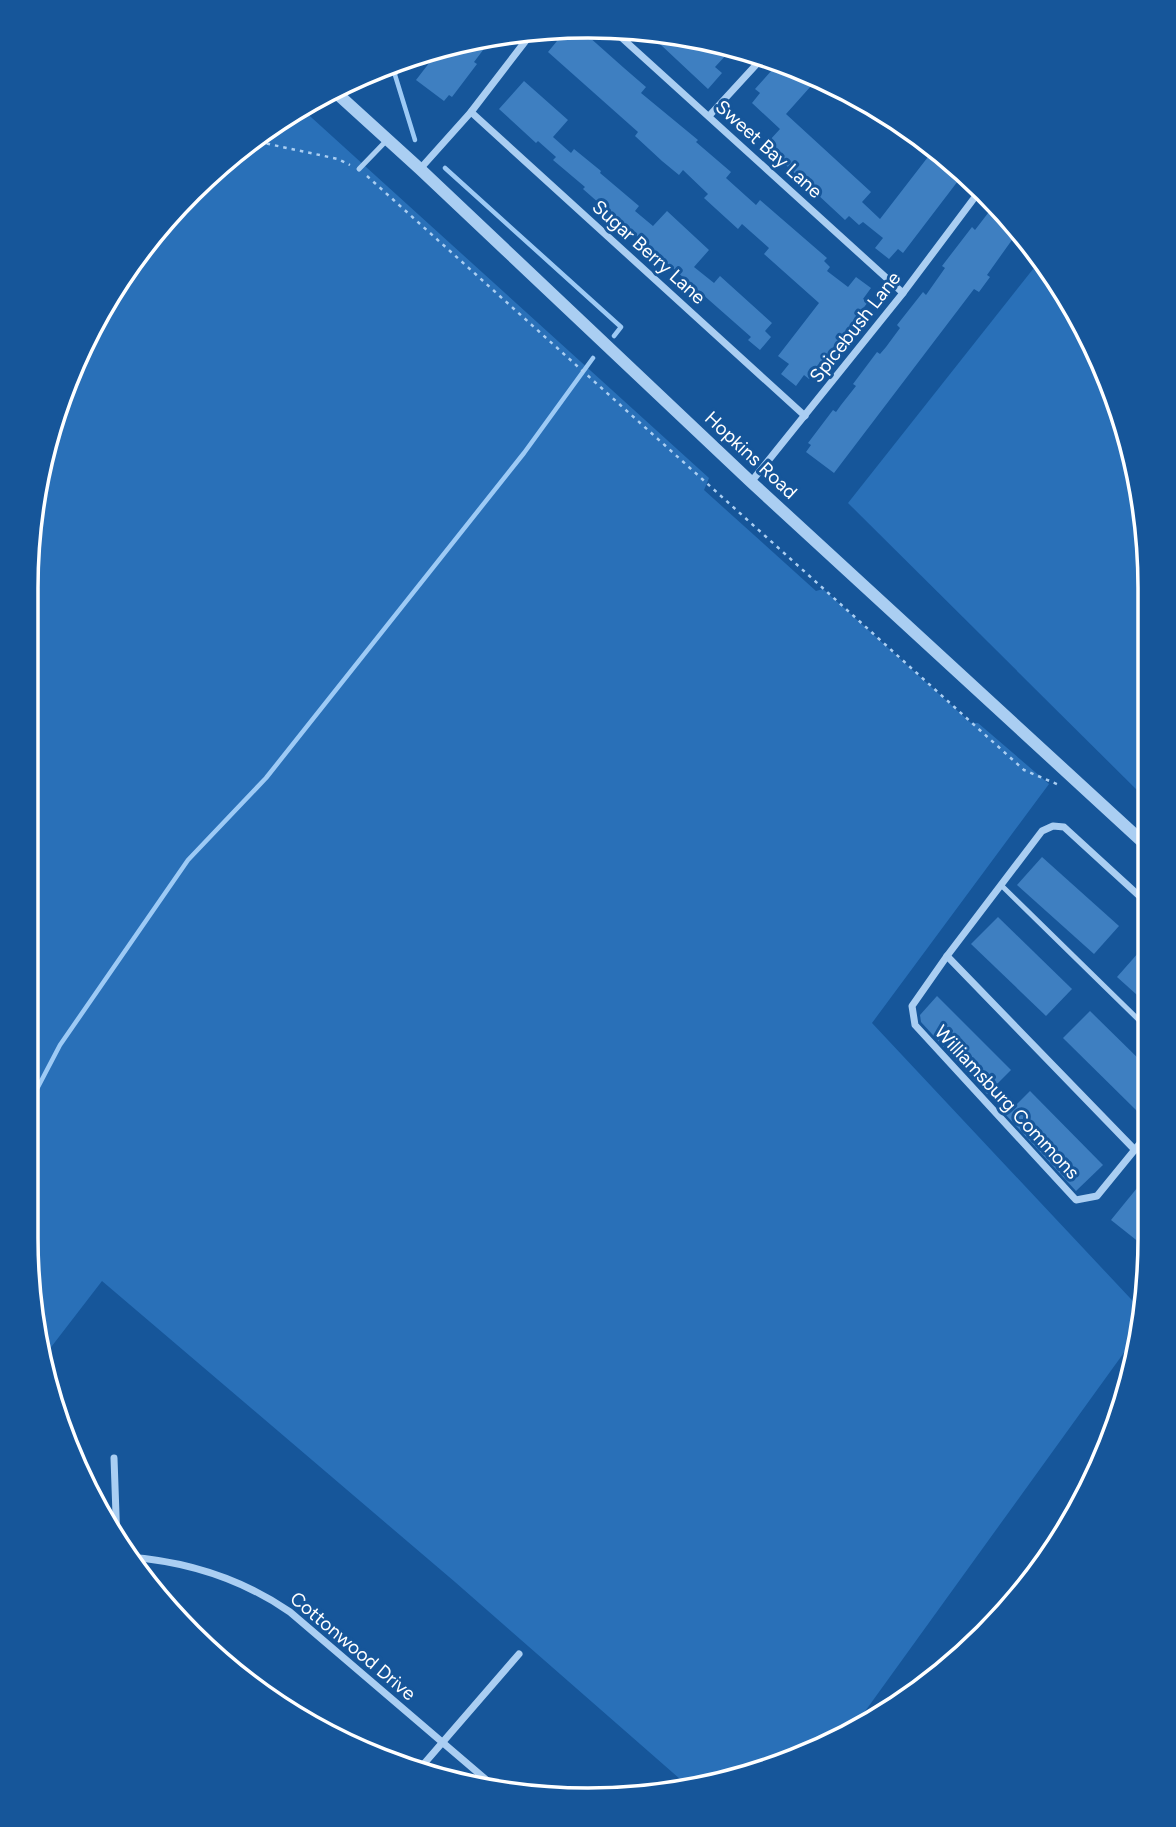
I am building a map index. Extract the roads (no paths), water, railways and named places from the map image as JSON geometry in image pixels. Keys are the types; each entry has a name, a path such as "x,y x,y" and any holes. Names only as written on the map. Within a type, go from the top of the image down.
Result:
{"street":[{"name":"Sweet Bay Lane","path":"624,40 903,293"},
{"path":"420,169 471,112 525,42"},
{"path":"709,116 756,65"},
{"name":"Hopkins Road","path":"341,97 751,482 1138,838"},
{"name":"Sugar Berry Lane","path":"471,112 805,416"},
{"name":"Spicebush Lane","path":"751,482 903,293 975,197"},
{"name":"Williamsburg Commons","path":"1138,894 1064,827 1053,826 1042,831 912,1006 915,1025 1076,1200 1097,1196 1138,1146"},
{"path":"947,956 1135,1150"},
{"path":"114,1458 116,1521"},
{"name":"Cottonwood Drive","path":"142,1560 174,1563 201,1570 244,1585 268,1597 290,1612 486,1779"},
{"path":"424,1763 519,1654"}],"lane":[{"path":"359,169 387,140"},
{"path":"1001,885 1138,1019"}],"waterway":[{"path":"395,74 415,140"},
{"path":"445,168 621,327 614,336"},
{"path":"38,1087 60,1045 188,860 266,778 524,453 593,358"}]}
